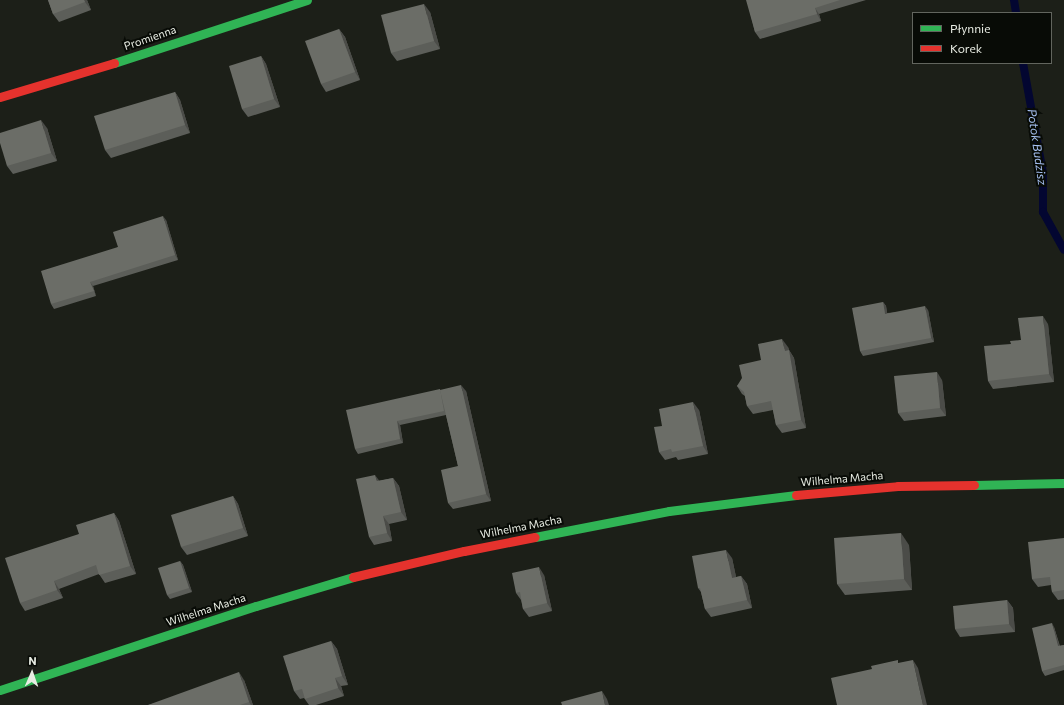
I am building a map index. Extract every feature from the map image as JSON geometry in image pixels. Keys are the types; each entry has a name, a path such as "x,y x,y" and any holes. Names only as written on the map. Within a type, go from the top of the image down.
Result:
{"street":[{"name":"Promienna","path":"0,97 104,66 307,0"},
{"name":"Wilhelma Macha","path":"0,690 256,606 371,572 464,551 560,532 669,511 780,496 898,486 1064,483"}],"building":[{"path":"48,0 84,0 85,2 53,14"},
{"path":"746,0 840,0 815,8 817,14 755,32"},
{"path":"424,4 434,41 391,53 381,15"},
{"path":"339,29 355,72 321,84 305,41"},
{"path":"261,56 274,99 242,109 229,66"},
{"path":"175,92 185,125 105,150 94,116"},
{"path":"41,120 51,153 7,166 0,143 0,133"},
{"path":"163,216 175,255 90,282 94,291 51,304 41,271 118,247 113,232"},
{"path":"883,302 885,314 925,306 931,338 860,351 852,308"},
{"path":"1043,316 1049,374 988,381 984,346 1011,344 1010,341 1021,340 1018,318"},
{"path":"782,339 785,351 789,350 801,420 776,425 771,401 747,406 744,392 737,386 742,378 739,365 761,360 758,344"},
{"path":"937,372 940,408 898,413 894,376"},
{"path":"461,385 486,494 448,503 441,470 458,466 440,390"},
{"path":"440,389 444,411 397,421 400,439 355,449 346,410"},
{"path":"693,402 703,446 672,452 671,449 659,452 654,427 662,426 659,409"},
{"path":"375,475 377,481 393,478 401,512 383,516 387,533 369,537 356,479"},
{"path":"233,496 243,528 181,547 171,515"},
{"path":"114,513 130,566 99,575 96,565 54,581 57,590 20,603 5,558 79,534 76,525"},
{"path":"901,533 904,579 837,584 834,538"},
{"path":"1064,538 1064,590 1052,592 1050,577 1032,579 1028,542"},
{"path":"726,550 732,578 741,576 747,600 705,609 700,588 698,588 692,556"},
{"path":"180,561 189,588 167,595 158,568"},
{"path":"539,567 547,603 523,609 520,592 516,593 512,573"},
{"path":"1007,600 1009,624 955,629 953,606"},
{"path":"1052,623 1058,646 1064,645 1064,665 1042,671 1032,628"},
{"path":"331,641 342,676 335,678 338,688 305,699 302,689 294,691 283,656"},
{"path":"898,660 898,663 913,660 923,705 837,705 831,678 872,669 871,666"},
{"path":"239,672 249,702 240,705 148,705"},
{"path":"602,691 605,705 562,705 561,702"}],"waterway":[{"name":"Potok Budzisz","path":"1014,0 1016,12"},
{"name":"Potok Budzisz","path":"1023,64 1043,173 1043,212 1064,250"}],"traffic: fast":[{"path":"114,63 307,0"},
{"path":"974,485 1064,483"},
{"path":"535,537 669,511 796,495"},
{"path":"0,690 256,606 353,577"}],"traffic: jam":[{"path":"0,97 114,63"},
{"path":"796,495 898,486 974,485"},
{"path":"353,577 464,551 535,537"}]}
